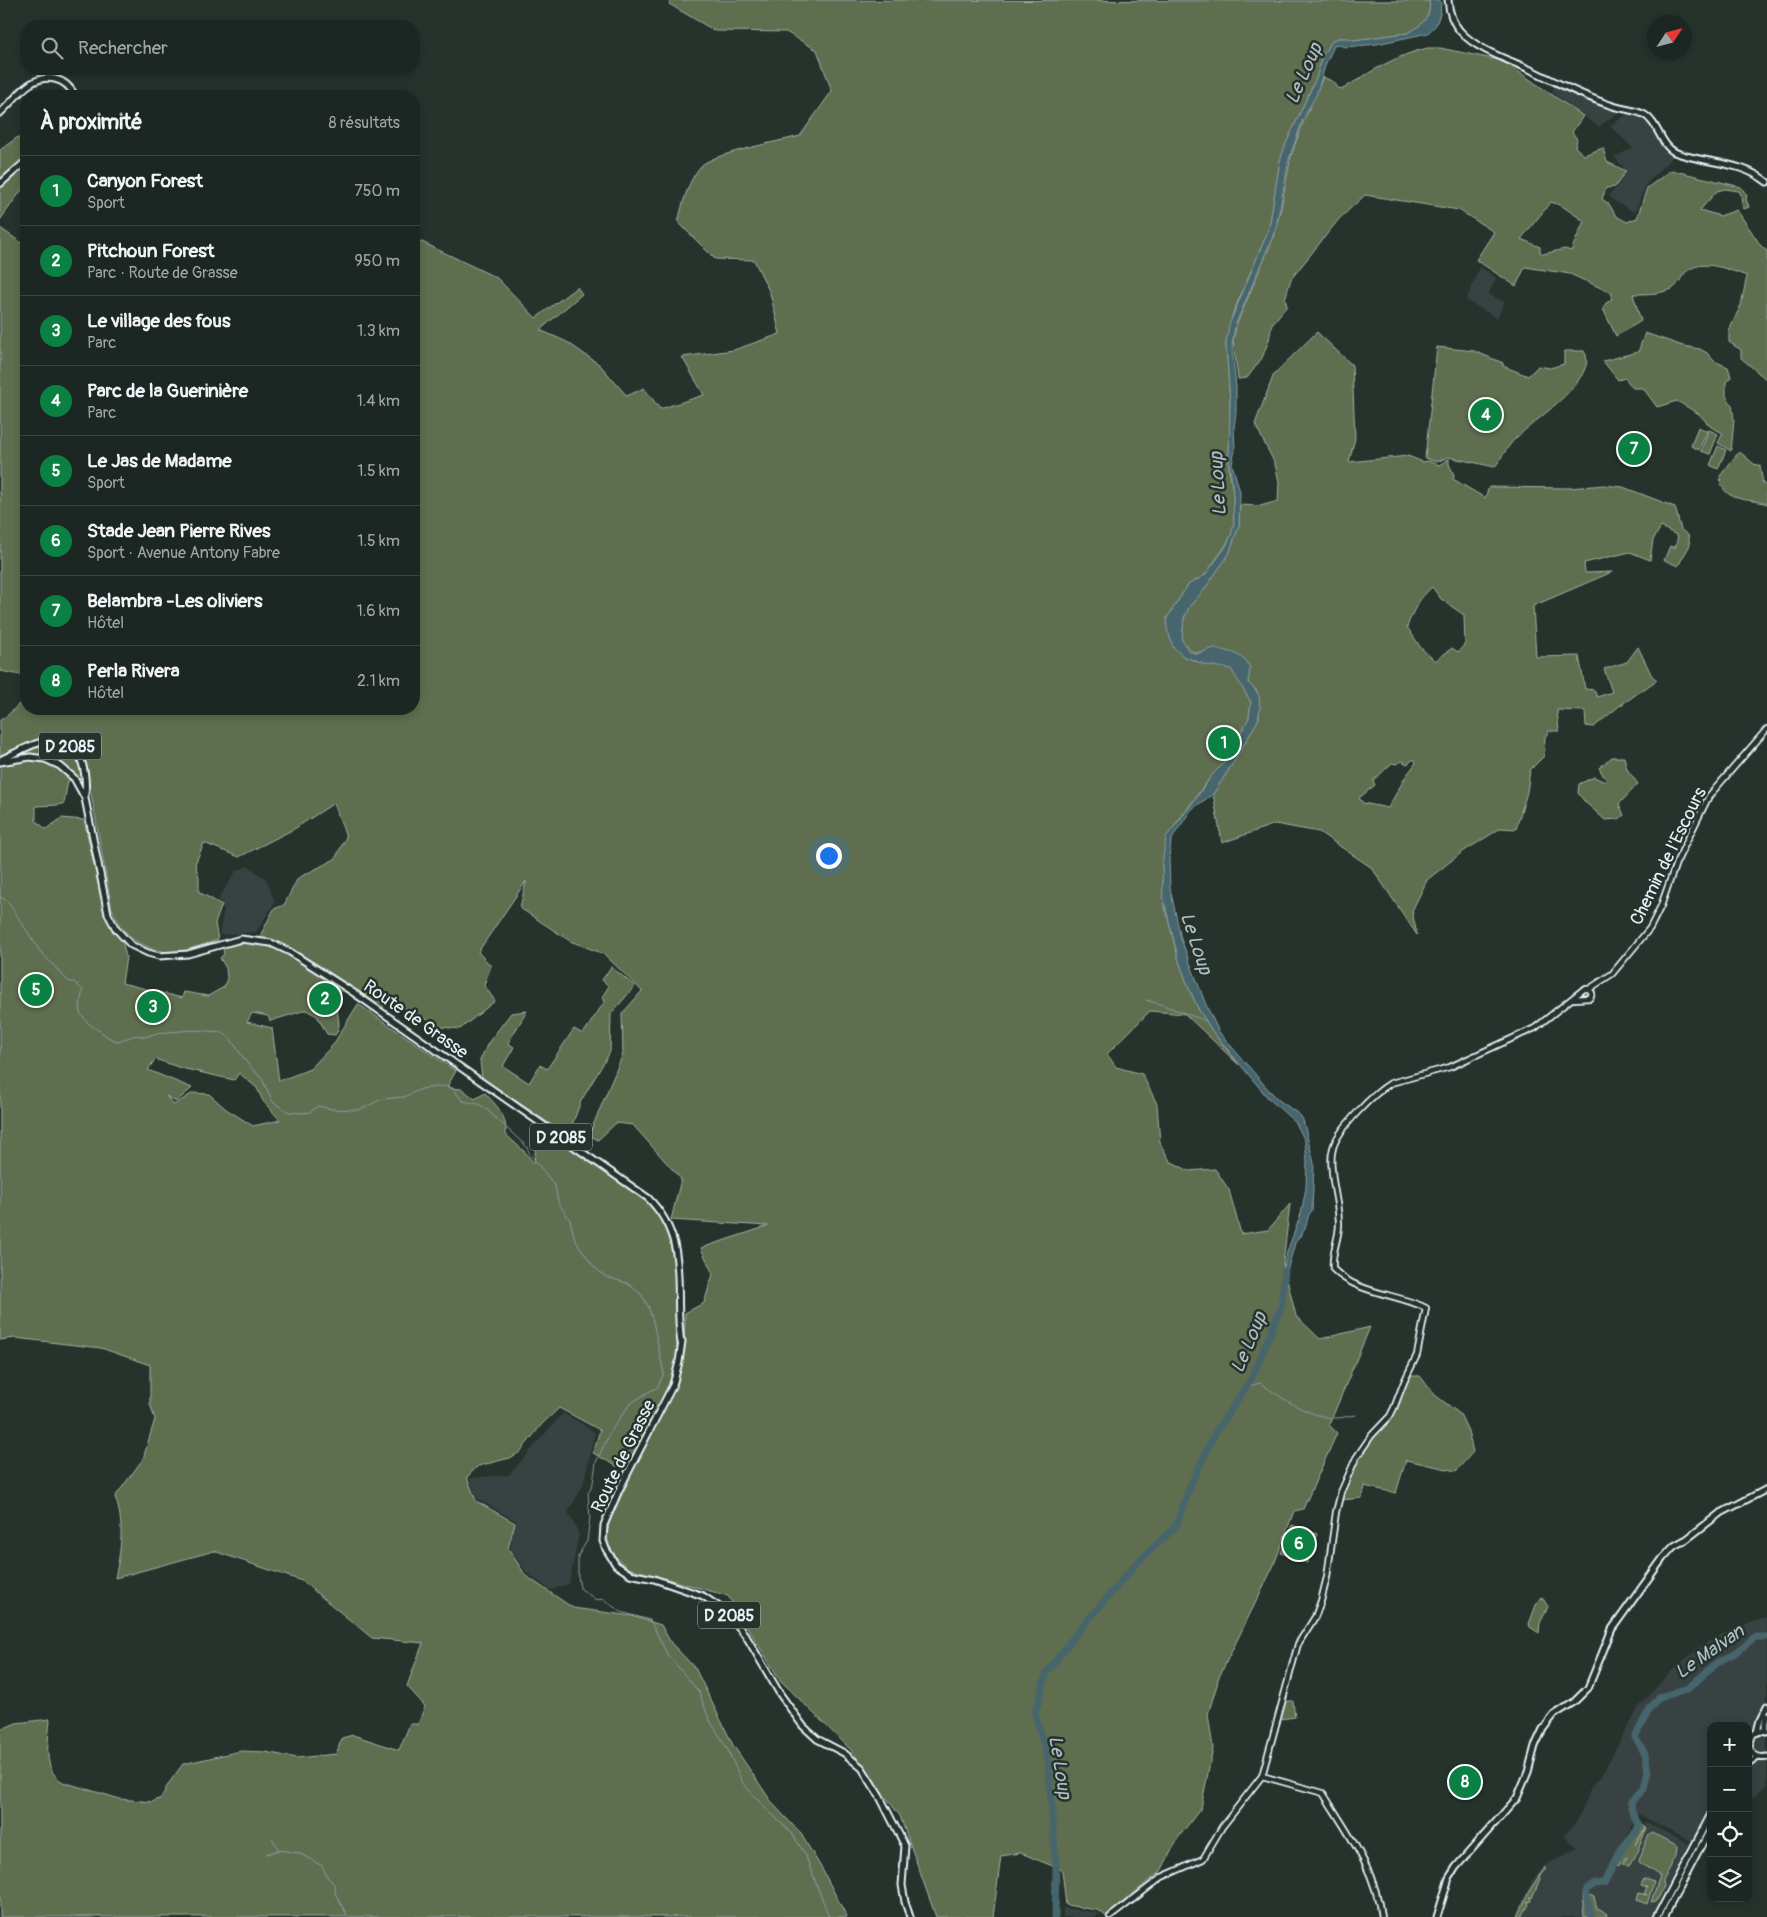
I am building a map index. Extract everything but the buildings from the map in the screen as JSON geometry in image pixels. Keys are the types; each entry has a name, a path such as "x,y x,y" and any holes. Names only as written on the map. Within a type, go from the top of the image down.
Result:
{"main road":[{"path":"1448,0 1448,9 1453,22 1460,32 1476,45 1611,106 1631,110 1649,118 1666,144 1676,152 1745,169 1767,182"},
{"path":"24,90 31,83 45,77 61,81 71,90"},
{"path":"0,113 20,94"},
{"path":"0,184 20,166"},
{"name":"D 2085","path":"0,761 43,742 63,741 73,748 82,759 86,786 85,798"},
{"name":"Route de Grasse","path":"0,761 30,757 53,762 74,778 85,798 105,907 116,929 131,945 148,954 159,956 188,954 241,939 271,942 349,990 648,1198 663,1216 671,1231 677,1256 683,1321 679,1362 673,1385 606,1519 603,1533 606,1550 616,1565 630,1574 654,1579 703,1596 727,1612 746,1636 780,1694 804,1726 817,1739 844,1753 862,1768 880,1797 905,1846 902,1885 910,1917"},
{"path":"1437,1917 1449,1878 1456,1867 1517,1798 1528,1772 1534,1746 1543,1729 1554,1715 1581,1696 1592,1680 1609,1635 1646,1583 1667,1557 1685,1540 1719,1514 1767,1489"},
{"path":"1752,1738 1757,1732 1760,1720 1767,1706"},
{"path":"1757,1732 1766,1731 1765,1722 1767,1716"},
{"path":"1752,1752 1758,1757"},
{"path":"1752,1761 1758,1757 1767,1756"},
{"path":"1657,1917 1707,1822"},
{"path":"1664,1917 1707,1836"}],"street":[{"name":"Chemin de l'Escours","path":"1262,1776 1298,1644 1315,1616 1321,1601 1327,1577 1336,1512 1341,1492 1356,1458 1371,1436 1390,1416 1394,1408 1417,1355 1423,1307 1412,1301 1393,1298 1349,1282 1333,1268 1332,1257 1339,1225 1332,1172 1333,1146 1358,1113 1378,1092 1391,1083 1450,1067 1541,1025 1584,989 1589,989 1612,974 1650,928 1661,906 1676,863 1712,791 1730,773 1767,729"},
{"name":"Chemin de l'Escours","path":"1583,998 1591,996 1592,993 1589,989"},
{"path":"1571,1000 1583,998 1582,992"},
{"path":"1110,1917 1166,1874 1203,1859 1222,1827 1262,1776 1323,1793 1350,1833 1371,1877 1377,1894 1381,1917"}],"shaded area":[{"path":"1556,85 1619,112 1598,127 1552,92"},
{"path":"1629,113 1642,117 1662,144 1674,155 1646,184 1635,212 1614,201 1609,195 1618,186 1627,171 1614,157 1633,148 1610,126"},
{"path":"1480,267 1496,278 1488,294 1505,302 1497,318 1466,300"},
{"path":"248,866 266,879 275,902 256,932 219,935 224,909 219,898 236,871"},
{"path":"563,1413 595,1432 583,1485 568,1512 579,1534 569,1584 550,1590 528,1574 510,1548 516,1521 476,1498 470,1478 509,1475"},
{"path":"1767,1617 1767,1788 1765,1787 1752,1798 1752,1722 1707,1722 1707,1837 1697,1844 1638,1814 1613,1865 1619,1868 1646,1822 1689,1844 1652,1917 1516,1917 1532,1881 1546,1865 1578,1848 1564,1835 1576,1823 1593,1785 1601,1776 1639,1707 1669,1673 1703,1645 1729,1631"},
{"path":"1063,1908 1097,1913 1104,1917 1097,1914 1096,1917 1063,1917"}],"green space":[{"path":"671,0 1429,1 1427,16 1412,31 1354,40 1338,38 1332,41 1322,56 1317,76 1285,146 1280,161 1269,229 1233,313 1226,343 1230,402 1229,468 1233,493 1234,523 1231,536 1205,575 1188,585 1167,618 1170,637 1174,647 1183,656 1206,665 1231,668 1251,702 1249,718 1223,764 1212,775 1175,825 1162,865 1165,907 1179,961 1188,986 1199,1010 1213,1032 1239,1065 1185,1014 1150,1011 1107,1054 1116,1067 1142,1074 1157,1104 1160,1143 1170,1161 1189,1171 1215,1169 1229,1190 1241,1234 1268,1230 1290,1204 1283,1263 1296,1316 1320,1339 1370,1327 1329,1425 1337,1433 1303,1509 1294,1511 1273,1567 1218,1679 1208,1714 1213,1748 1201,1808 1178,1838 1161,1871 1106,1916 1097,1910 1066,1905 1062,1870 1021,1853 1001,1856 993,1917 936,1917 900,1816 851,1750 780,1680 728,1596 628,1568 616,1557 609,1545 608,1533 611,1517 675,1386 684,1351 685,1313 704,1303 713,1274 701,1248 768,1226 671,1220 681,1179 633,1125 616,1123 598,1140 589,1135 623,1054 622,1014 642,991 604,954 570,941 520,908 526,881 478,952 491,966 484,985 495,1001 460,1029 442,1027 389,1000 382,1009 308,958 276,943 259,938 274,909 284,905 298,878 335,859 346,837 334,803 294,829 239,857 204,843 195,864 199,877 199,892 222,905 215,923 218,940 173,954 150,948 132,939 120,925 112,909 88,777 68,781 64,803 36,806 36,821 46,829 62,818 84,820 106,918 122,940 126,957 122,983 182,998 184,992 208,996 224,987 227,978 226,968 220,958 224,954 223,948 246,943 272,947 284,952 341,989 337,1004 339,1028 335,1035 327,1034 317,1016 306,1010 270,1021 268,1016 252,1013 247,1022 272,1028 279,1081 310,1069 333,1045 358,1004 456,1071 448,1085 449,1088 462,1089 475,1099 485,1093 502,1115 506,1125 504,1133 534,1163 537,1136 561,1139 648,1201 664,1222 674,1252 677,1355 665,1394 629,1465 618,1467 593,1453 600,1430 559,1408 542,1424 520,1452 510,1458 478,1466 467,1477 476,1501 515,1523 508,1548 526,1576 573,1608 632,1616 661,1625 671,1643 695,1668 733,1745 773,1804 801,1834 847,1917 0,1917 0,1730 16,1723 50,1719 48,1754 49,1762 56,1777 63,1782 120,1799 152,1802 161,1798 183,1764 241,1751 265,1752 297,1758 336,1754 342,1738 353,1735 399,1750 410,1724 418,1724 425,1706 407,1686 423,1643 372,1638 302,1581 214,1551 115,1578 119,1558 121,1527 115,1497 143,1459 155,1419 150,1404 150,1365 101,1348 15,1338 0,1340 0,720 20,703 20,715 420,715 420,242 497,278 536,318 577,287 582,294 540,330 567,342 600,365 627,396 644,388 660,409 704,395 682,357 734,350 780,334 770,293 754,260 715,259 678,222 689,186 696,172 707,161 800,136 832,91 817,50 786,32 715,31 669,4","holes":["155,1059 181,1068 234,1080 239,1073 257,1088 263,1101 280,1120 253,1126 226,1109 209,1094 193,1093 174,1105 166,1096 176,1102 192,1088 148,1070"]},
{"path":"1428,48 1440,48 1503,61 1583,116 1572,132 1577,139 1575,147 1584,155 1603,148 1607,162 1626,171 1615,187 1606,188 1602,199 1609,204 1616,216 1627,222 1637,218 1647,188 1671,170 1741,187 1747,196 1746,199 1749,207 1744,209 1739,191 1725,189 1717,191 1700,210 1720,216 1737,210 1761,246 1767,251 1767,380 1741,358 1741,350 1729,342 1729,331 1741,305 1747,276 1717,266 1701,265 1687,271 1672,289 1658,293 1633,294 1641,321 1616,336 1603,309 1606,303 1611,300 1612,293 1570,274 1525,267 1516,286 1476,260 1494,232 1459,210 1365,195 1339,219 1291,279 1285,299 1287,306 1272,324 1269,340 1262,358 1247,378 1238,379 1233,340 1237,323 1272,241 1281,208 1291,156 1323,77 1334,82 1338,88 1343,89 1384,65","holes":["1551,202 1562,206 1584,221 1571,251 1565,249 1543,254 1540,252 1540,247 1521,239"]},
{"path":"18,137 20,139 20,192 0,220 0,150"},
{"path":"0,228 20,242 20,675 0,671"},
{"path":"1317,332 1352,365 1355,438 1349,462 1408,456 1423,462 1428,461 1439,465 1449,459 1454,475 1453,479 1485,498 1489,487 1570,488 1604,485 1623,487 1675,507 1681,530 1688,535 1690,545 1678,566 1664,560 1670,546 1675,548 1678,536 1661,527 1653,540 1650,560 1630,552 1584,563 1585,573 1612,572 1533,606 1536,657 1579,656 1585,689 1594,690 1597,697 1612,692 1604,669 1627,662 1638,647 1652,676 1657,680 1618,707 1594,727 1586,726 1585,711 1557,710 1559,731 1549,731 1545,737 1544,756 1530,770 1527,792 1516,829 1501,828 1461,853 1427,880 1412,911 1417,935 1372,868 1319,832 1275,824 1222,843 1213,794 1258,720 1257,691 1248,683 1248,678 1205,651 1194,652 1189,649 1182,640 1184,618 1189,607 1204,590 1229,554 1239,525 1240,505 1260,506 1278,501 1279,482 1275,464 1255,424 1274,374","holes":["1432,587 1441,599 1464,615 1465,644 1458,652 1452,648 1435,661 1421,648 1407,627 1417,605","1414,759 1416,763 1406,776 1388,808 1363,803 1359,798 1375,785 1373,781 1392,763 1397,764 1402,761 1407,764"]},
{"path":"1645,333 1683,346 1700,349 1707,353 1714,361 1728,367 1731,377 1726,382 1726,396 1732,405 1734,420 1731,451 1718,443 1723,433 1711,427 1699,414 1677,401 1657,407 1643,388 1633,388 1625,378 1618,380 1603,361 1638,352"},
{"path":"1437,347 1474,351 1528,376 1538,366 1550,368 1564,364 1564,351 1584,351 1587,362 1583,373 1574,386 1516,438 1495,467 1448,457 1437,462 1425,458"},
{"path":"1698,427 1707,431 1699,450 1691,446"},
{"path":"1709,430 1718,434 1710,454 1701,451"},
{"path":"1718,446 1726,450 1718,469 1710,465"},
{"path":"1738,453 1741,453 1754,464 1760,466 1763,484 1767,485 1767,504 1737,498 1725,491 1720,476"},
{"path":"1612,757 1624,757 1627,769 1638,784 1619,804 1624,815 1619,819 1605,820 1578,793 1579,784 1594,777 1605,782 1606,780 1599,768"},
{"path":"611,967 635,986 611,1014 610,1052 581,1101 568,1136 482,1078 480,1060 488,1043 511,1013 527,1011 508,1043 514,1047 503,1066 529,1083 540,1065 547,1069 574,1029 583,1034 605,1001 602,997 609,986 602,980"},
{"path":"1411,1376 1420,1376 1435,1395 1460,1414 1468,1431 1473,1452 1456,1471 1406,1460 1396,1493 1364,1486 1362,1498 1341,1500 1354,1464 1373,1431 1397,1407 1404,1386"},
{"path":"1292,1525 1317,1534 1307,1563 1281,1553"},
{"path":"1542,1597 1548,1607 1540,1623 1539,1633 1530,1627 1529,1624 1536,1605"},
{"path":"1285,1701 1293,1701 1295,1717 1281,1719"},
{"path":"1640,1823 1646,1831 1631,1863 1629,1866 1622,1865 1628,1857 1619,1867 1615,1865 1638,1829"},
{"path":"1653,1833 1677,1846 1676,1856 1663,1881 1664,1886 1656,1901 1651,1902 1660,1876 1640,1863 1638,1859 1649,1835"},
{"path":"1545,1867 1547,1869 1542,1874 1532,1898 1529,1897 1531,1900 1530,1902 1527,1901 1529,1904 1522,1917 1518,1917 1529,1891"},
{"path":"1644,1879 1654,1882 1647,1904 1636,1900 1638,1893 1647,1895 1644,1894 1647,1887 1641,1885"},
{"path":"1582,1892 1594,1897 1597,1908 1607,1914 1606,1917 1584,1917"}],"water":[{"name":"Le Loup","path":"1429,0 1440,0 1441,4 1436,25 1428,33 1377,44 1346,47 1335,44 1326,63 1316,96 1304,116 1289,159 1276,228 1235,326 1232,346 1236,387 1236,413 1234,427 1235,450 1232,464 1240,492 1239,525 1229,554 1204,590 1189,607 1184,618 1182,640 1189,651 1196,654 1214,648 1234,653 1245,659 1250,668 1248,683 1259,696 1258,720 1235,760 1213,794 1192,809 1174,835 1171,842 1169,859 1170,888 1181,939 1206,1005 1219,1032 1267,1088 1280,1101 1300,1115 1303,1120 1314,1163 1312,1211 1309,1214 1305,1229 1295,1243 1285,1278 1282,1278 1287,1252 1301,1214 1306,1188 1307,1161 1305,1141 1296,1123 1268,1098 1213,1032 1199,1010 1179,961 1163,897 1162,865 1166,837 1212,775 1223,764 1249,718 1251,702 1231,669 1206,665 1183,656 1173,647 1167,629 1167,618 1188,585 1205,575 1225,548 1231,536 1234,523 1229,458 1230,402 1226,343 1229,325 1269,229 1280,161 1317,76 1322,56 1332,41 1338,38 1354,40 1407,33 1425,20 1429,11"}],"waterway":[{"path":"0,897 10,905 40,951 69,982 74,982 83,990 80,1013 88,1023 111,1039 118,1041 137,1035 145,1037 157,1033 193,1030 222,1032 230,1038 247,1063 262,1079 273,1102 289,1112 310,1112 318,1106 331,1109 359,1110 382,1099 404,1097 421,1089 446,1086 452,1088 463,1101 478,1104 485,1108 526,1146 555,1186 558,1202 570,1220 575,1240 594,1267 606,1277 627,1283 641,1294 648,1306 653,1321 664,1373 657,1388 630,1404 612,1429 596,1462 593,1483 588,1493 590,1517 587,1541 578,1556 580,1588 596,1600 603,1599 621,1612 650,1620 667,1654 699,1692 709,1719 727,1748 742,1782 766,1809 792,1833 805,1854 829,1917"},
{"path":"1146,1000 1206,1021"},
{"name":"Le Loup","path":"1055,1917 1056,1866 1048,1759 1035,1714 1047,1672 1080,1629 1134,1566 1176,1526 1191,1484 1215,1433 1252,1378 1281,1307 1285,1271"},
{"path":"1246,1387 1260,1383 1296,1406 1326,1417 1338,1418 1356,1415"},
{"name":"Le Malvan","path":"1592,1917 1585,1893 1587,1889 1595,1884 1604,1883 1623,1847 1639,1825 1631,1807 1632,1801 1644,1789 1648,1771 1645,1754 1635,1737 1649,1710 1659,1697 1686,1690 1718,1662 1737,1652 1755,1637 1767,1637"},
{"path":"272,1838 279,1850"},
{"path":"266,1854 279,1850 299,1853 322,1866 328,1878 334,1884 336,1895 348,1917"}],"place":[{"name":"Parc de la Guerinière","path":"1486,415"},
{"name":"Belambra -Les oliviers","path":"1634,449"},
{"name":"Canyon Forest","path":"1224,743"},
{"name":"Le Jas de Madame","path":"36,990"},
{"name":"Pitchoun Forest","path":"325,999"},
{"name":"Le village des fous","path":"153,1007"},
{"name":"Stade Jean Pierre Rives","path":"1299,1544"},
{"name":"Perla Rivera","path":"1465,1782"}]}
